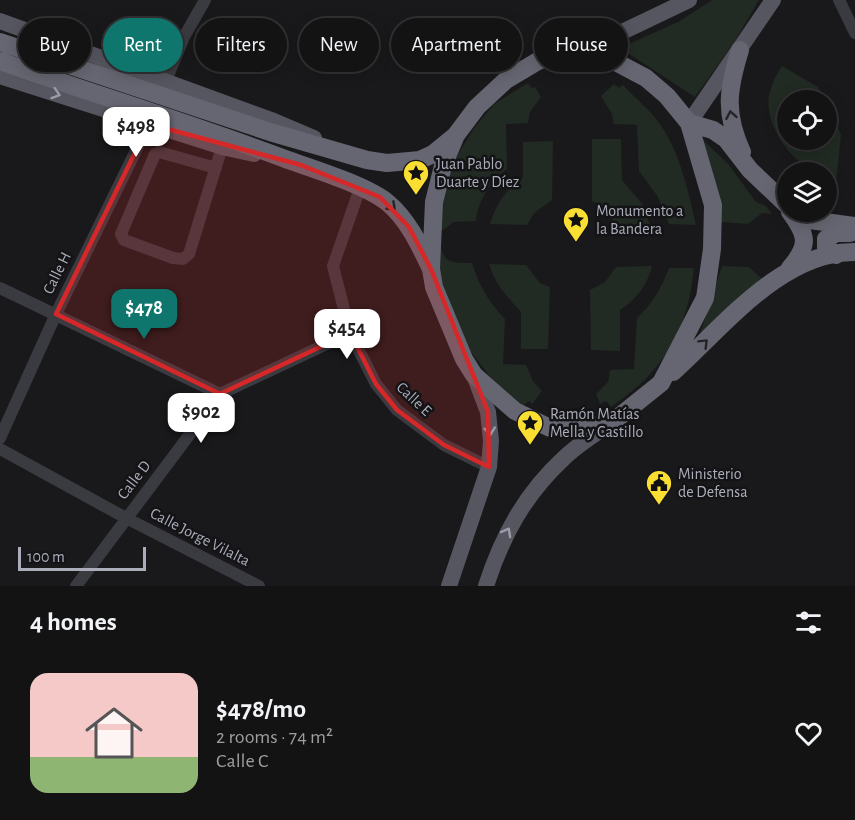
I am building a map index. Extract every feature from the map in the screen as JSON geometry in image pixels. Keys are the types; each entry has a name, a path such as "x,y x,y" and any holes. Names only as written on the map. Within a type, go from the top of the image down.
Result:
{"highway":[{"path":"0,42 260,128 368,160 387,163 420,160 432,154 456,135"},
{"path":"740,50 731,78 728,99 735,138 750,170"},
{"path":"0,61 199,127 380,197 399,214 413,234 431,269"},
{"path":"534,63 506,80 477,107 456,135 443,166 434,202 431,269 434,287 464,359 474,375 515,411 550,428 579,430 615,420 661,383 748,300 785,274 807,262 855,252"},
{"path":"628,68 646,78 667,96 689,123 713,206 712,249 705,298 661,383"},
{"path":"689,123 713,130 726,139 750,170 777,196"},
{"path":"785,274 800,257 804,247 805,236 798,222"},
{"path":"825,222 855,226"},
{"path":"836,255 826,247 825,243 829,235 855,233"}],"main road":[{"path":"628,29 688,0"},
{"path":"689,123 773,0"},
{"path":"0,21 274,121 368,160"},
{"path":"0,76 222,147 302,165"},
{"path":"449,586 489,467 491,441 488,412 474,375"},
{"path":"486,586 506,532 531,494 564,457 615,420"}],"street":[{"path":"165,83 184,37 205,0"},
{"path":"839,0 855,33"},
{"name":"Calle H","path":"0,438 56,314 149,124"},
{"path":"216,168 159,152 154,154 121,234 124,240 173,258 183,259 189,254 216,168 222,147"},
{"name":"Calle E","path":"360,188 333,266 350,333 376,384 397,410 444,445 489,467"},
{"path":"0,288 220,394"},
{"name":"Calle D","path":"76,586 220,394 350,333"},
{"name":"Calle Jorge Vilalta","path":"0,449 126,518 259,586"}],"highlighted area":[{"path":"149,124 301,165 380,197 409,227 431,269 488,412 489,467 444,445 397,410 376,384 350,333 220,394 56,314"}],"shaded area":[{"path":"712,0 759,0 733,44 695,97 628,53 628,44 678,22"},
{"path":"782,66 820,90 777,90 777,134 768,104 774,81"},
{"path":"528,83 532,88 535,87 541,97 530,112 528,123 506,124 507,169 486,192 479,206 476,221 454,222 440,232 443,254 450,261 472,263 485,293 505,319 503,364 526,365 533,381 542,391 532,404 529,401 522,406 492,379 468,348 441,282 437,247 441,199 457,156 474,128 494,104"},
{"path":"614,84 619,88 623,85 649,110 671,142 682,169 696,225 669,224 658,197 639,171 637,125 614,124 612,114 601,96"},
{"path":"837,126 841,135 837,173 837,162 801,162 788,151 837,150"},
{"path":"700,137 729,165 756,202 766,206 772,214 762,213 748,224 720,222"},
{"path":"592,139 621,139 622,180 644,206 650,226 616,225 602,206 592,201"},
{"path":"553,141 552,200 534,213 527,225 490,224 495,209 503,197 523,177 523,142"},
{"path":"489,264 526,265 540,283 550,287 548,349 521,349 521,312 498,284"},
{"path":"652,266 641,291 620,310 620,351 591,350 590,290 605,282 616,267"},
{"path":"722,266 749,267 761,278 771,277 699,337"},
{"path":"669,268 694,268 686,311 670,348 659,364 629,394 611,407 606,401 600,404 596,394 608,382 610,370 634,369 637,318 656,295"}],"place":[{"name":"Juan Pablo Duarte y Díez","path":"416,196"},
{"name":"Monumento a la Bandera","path":"576,243"},
{"name":"Ramón Matías Mella y Castillo","path":"530,446"},
{"name":"Ministerio de Defensa","path":"659,506"}]}
